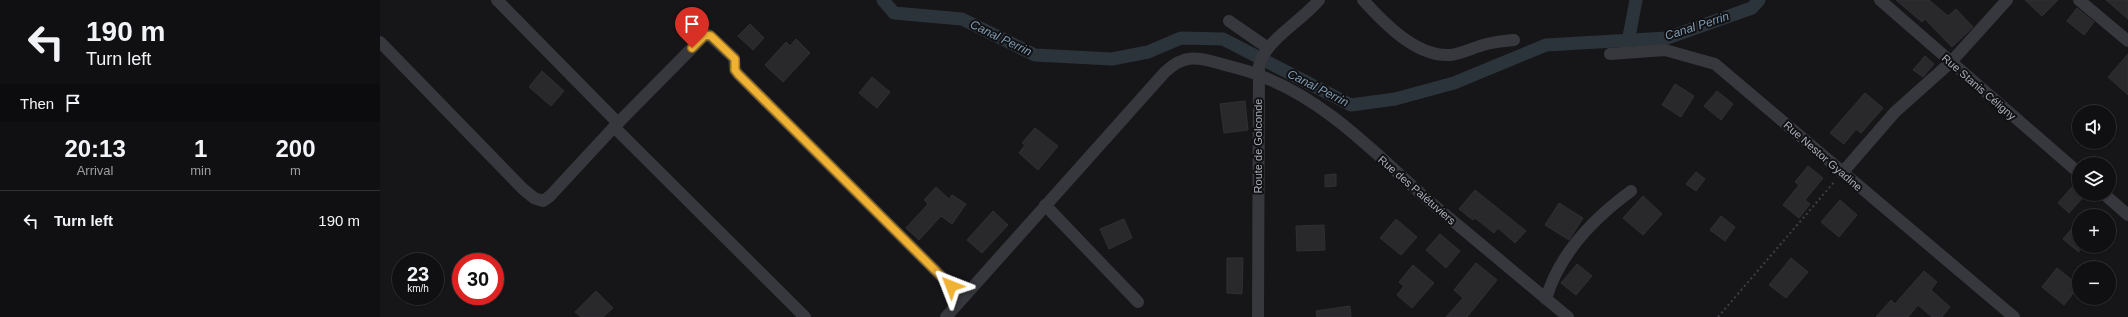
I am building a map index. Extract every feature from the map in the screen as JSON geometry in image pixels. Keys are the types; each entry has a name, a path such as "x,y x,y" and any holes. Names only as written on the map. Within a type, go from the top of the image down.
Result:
{"street":[{"path":"497,0 616,125 805,317"},
{"name":"Route de Golconde","path":"1258,317 1260,60 1268,48 1302,19 1319,0"},
{"path":"1363,0 1401,35 1424,50 1451,54 1489,44 1514,40"},
{"name":"Rue Stanis Céligny","path":"1880,0 2072,167"},
{"path":"1842,173 1895,112 1951,62 2007,0"},
{"path":"2080,0 2128,41"},
{"path":"1229,21 1268,48"},
{"path":"380,42 523,189 538,200 544,200 550,196 616,125 703,37 709,35 734,58 735,70 738,74 962,297"},
{"name":"Rue Nestor Gyadine","path":"1610,54 1665,50 1715,64 2014,317"},
{"name":"Rue des Palétuviers","path":"946,317 962,297 1157,80 1177,62 1192,58 1199,58 1259,75 1303,98 1336,120 1568,317"},
{"path":"1546,299 1552,280 1587,230 1610,207 1631,191"},
{"path":"2112,201 2128,215"},
{"path":"1045,205 1138,302"}],"path":[{"path":"1718,317 1842,173"}],"building":[{"path":"1896,0 1929,0 1948,16 1956,9 1973,27 1952,47 1925,19 1922,22"},
{"path":"2025,0 2058,0 2042,16"},
{"path":"2106,0 2128,0 2128,19"},
{"path":"2077,8 2094,22 2084,35 2067,21"},
{"path":"750,24 764,38 753,50 738,36"},
{"path":"796,39 810,53 783,82 765,65 786,42 790,46"},
{"path":"2128,54 2128,95 2108,77"},
{"path":"1925,56 1934,64 1923,77 1913,70"},
{"path":"542,71 564,91 551,106 529,87"},
{"path":"872,77 890,92 877,108 859,93"},
{"path":"1675,84 1694,96 1681,117 1662,105"},
{"path":"1717,91 1733,104 1721,120 1704,106"},
{"path":"1865,93 1883,108 1861,133 1856,129 1844,144 1830,133"},
{"path":"1245,101 1248,130 1224,133 1220,104"},
{"path":"1035,128 1058,146 1038,170 1019,153 1025,145 1022,143"},
{"path":"1808,166 1823,178 1805,200 1810,204 1799,218 1783,205 1799,185 1795,182"},
{"path":"1696,172 1705,179 1696,191 1686,184"},
{"path":"1336,174 1336,186 1325,187 1325,175"},
{"path":"936,187 949,199 952,195 966,204 952,224 941,216 919,240 906,228 928,204 924,200"},
{"path":"2072,187 2072,201 2080,201 2069,213 2058,203"},
{"path":"1475,190 1526,231 1515,243 1498,228 1494,233 1475,218 1473,220 1459,209"},
{"path":"1643,196 1662,214 1643,235 1623,218"},
{"path":"1840,200 1857,215 1839,237 1821,222"},
{"path":"1559,203 1583,218 1569,240 1545,225"},
{"path":"993,211 1008,225 982,253 967,240"},
{"path":"1721,216 1735,227 1725,241 1710,230"},
{"path":"1124,219 1132,238 1109,249 1100,229"},
{"path":"1396,219 1417,237 1401,255 1380,238"},
{"path":"1324,225 1325,250 1297,251 1296,226"},
{"path":"2072,228 2072,246 2063,239"},
{"path":"1440,234 1460,251 1446,268 1426,250"},
{"path":"1227,258 1243,258 1242,294 1227,293"},
{"path":"1791,258 1808,272 1786,298 1769,285"},
{"path":"1476,263 1497,280 1467,317 1446,317 1463,298 1454,290"},
{"path":"1577,264 1592,276 1576,295 1561,283"},
{"path":"1413,265 1434,283 1412,308 1397,295 1404,286 1399,282"},
{"path":"2057,268 2072,280 2072,295 2064,305 2042,287"},
{"path":"1924,271 1937,282 1931,290 1950,307 1942,317 1932,317 1918,305 1908,317 1876,317 1891,300 1895,304"},
{"path":"596,291 613,308 603,317 581,317 575,312"},
{"path":"1350,306 1351,317 1317,317 1316,311"}],"waterway":[{"name":"Canal Perrin","path":"883,0 894,13 962,19 1035,55 1112,59 1148,52 1181,38 1223,39 1351,105 1395,99 1454,83 1546,45 1667,38 1752,8 1759,0"},
{"path":"1628,42 1636,0"}],"route":[{"path":"692,48 705,35 707,34 711,36 736,60 736,72 951,286"}]}
